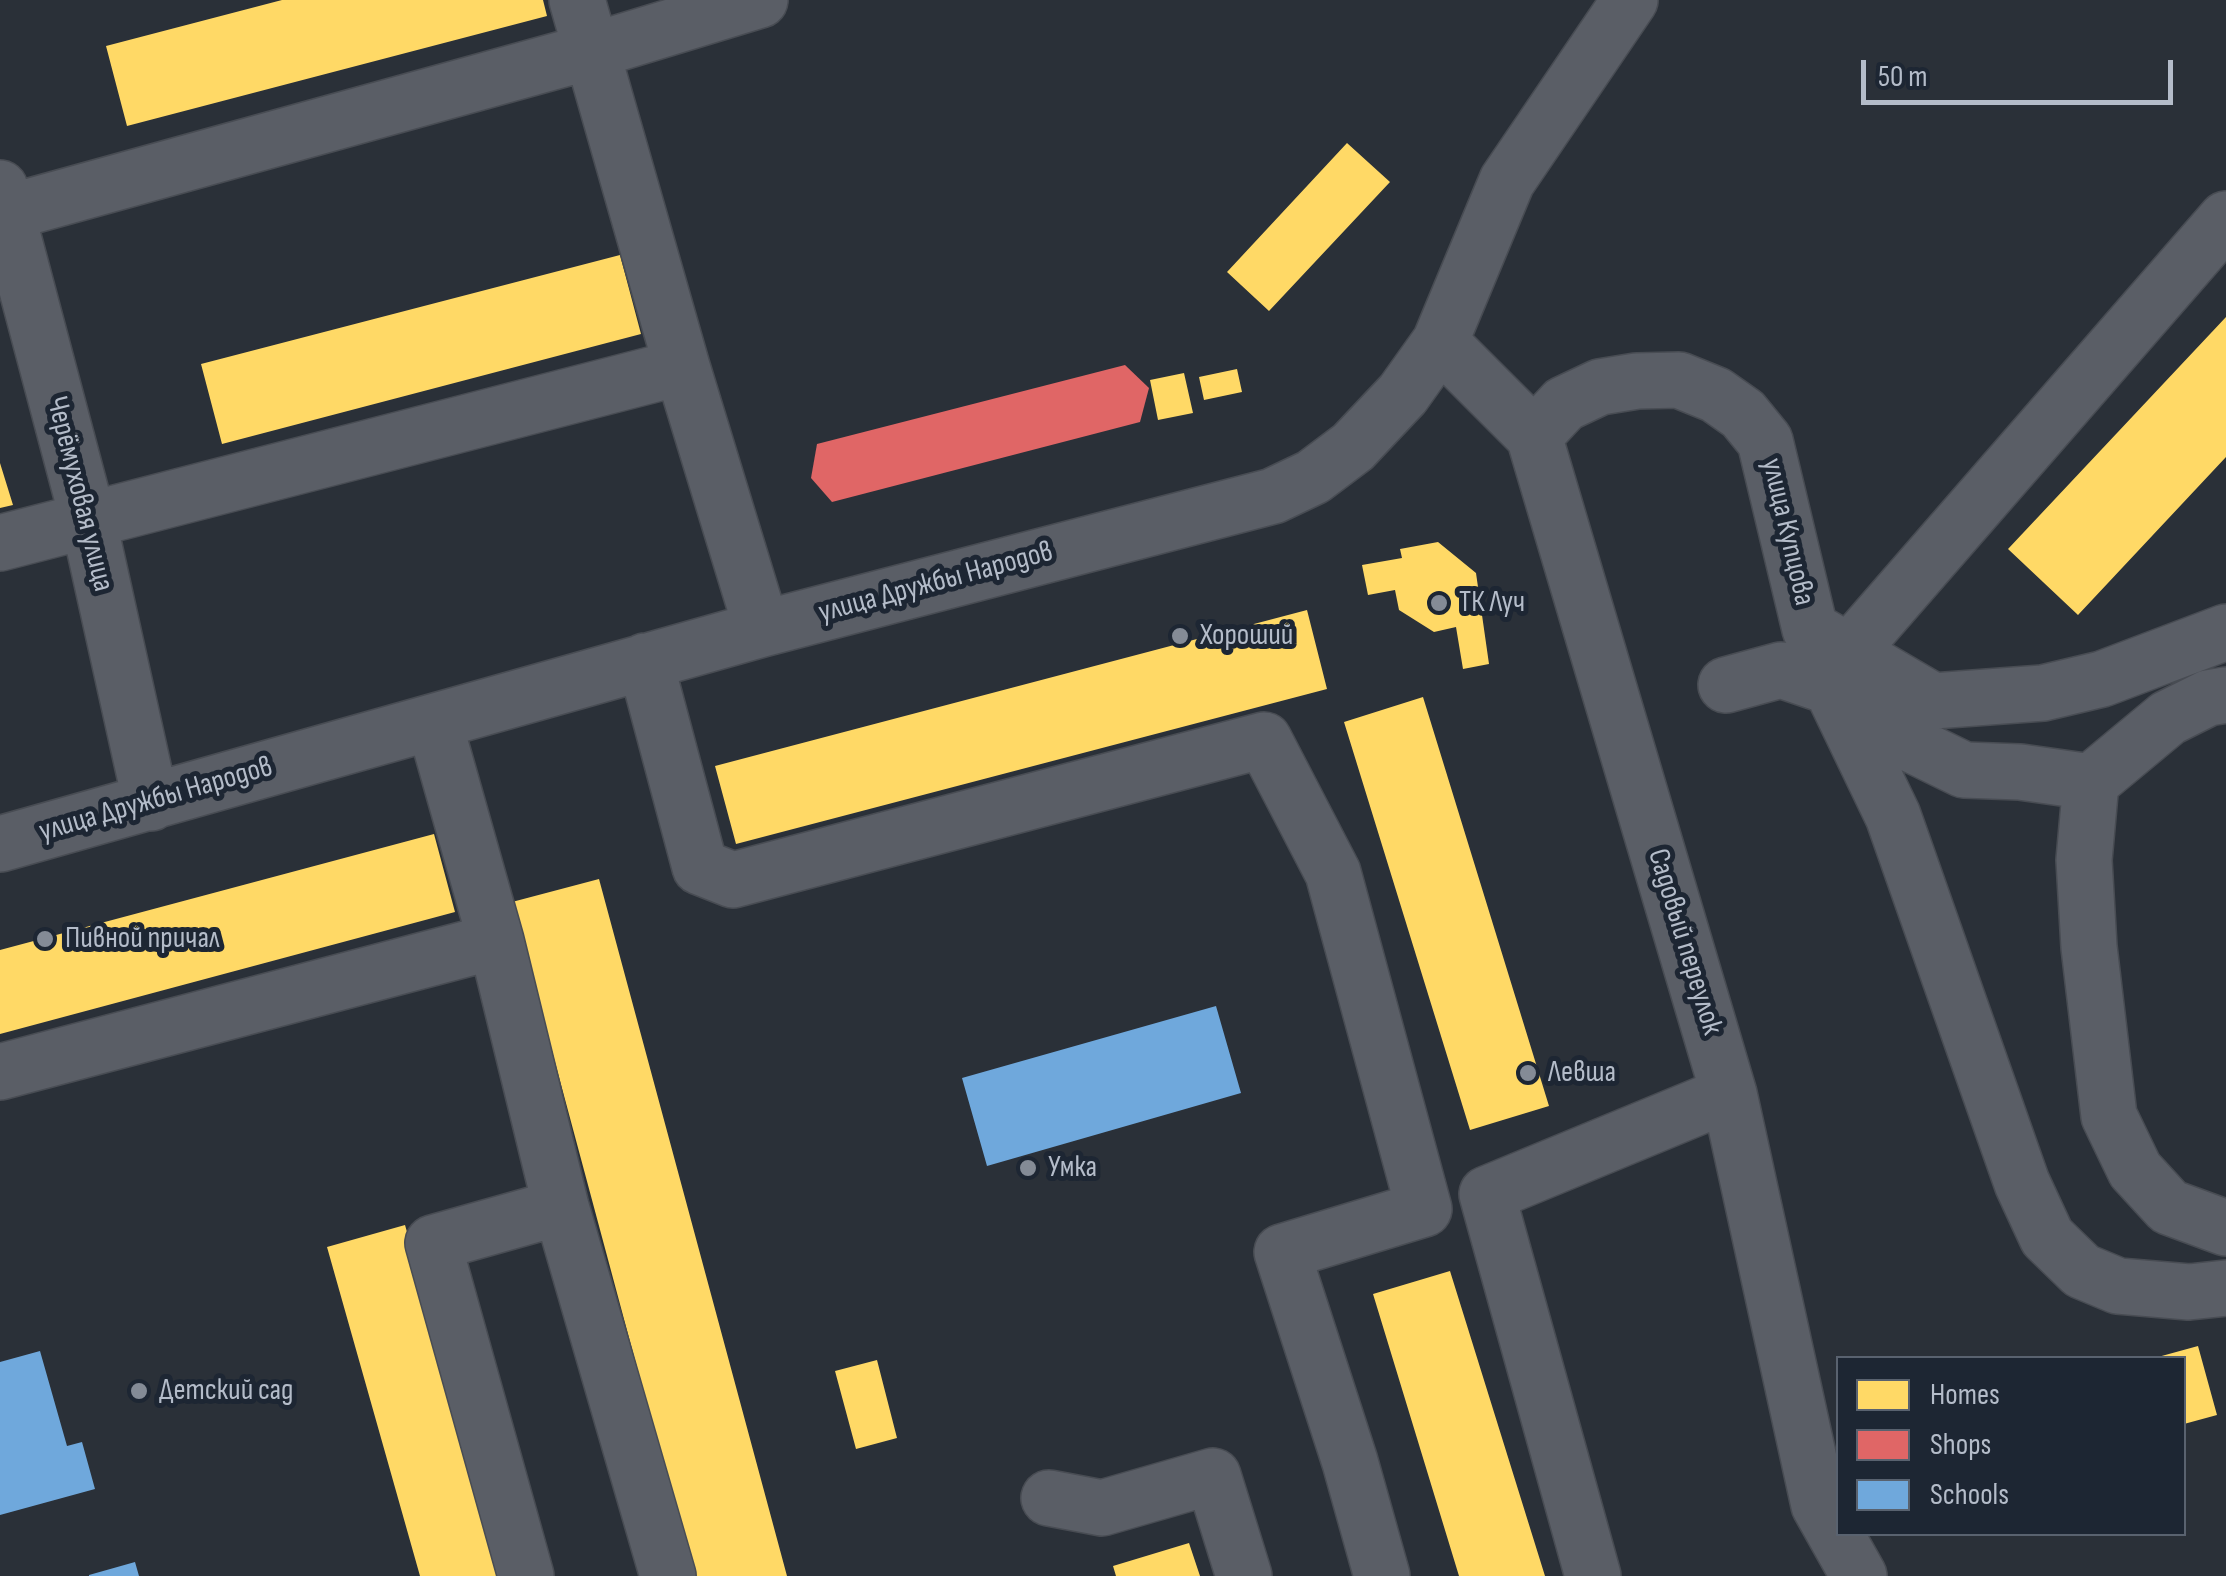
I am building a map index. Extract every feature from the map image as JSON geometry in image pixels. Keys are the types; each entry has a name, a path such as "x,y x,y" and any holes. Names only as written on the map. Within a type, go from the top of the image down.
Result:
{"street":[{"path":"3,200 585,25 760,0"},
{"name":"улица Дружбы Народов","path":"0,844 762,628 1273,496 1313,476 1353,447 1403,394 1440,342 1508,181 1630,0"},
{"path":"585,25 682,367 762,628"},
{"name":"Черёмуховая улица","path":"3,200 14,302 88,519 151,802"},
{"path":"1726,685 1830,656 2226,218"},
{"name":"Садовый переулок","path":"1440,342 1534,436 1729,1094 1819,1505 1836,1535"},
{"path":"0,544 682,367"},
{"name":"улица Купцова","path":"1534,436 1564,404 1600,387 1680,380 1716,395 1743,414 1765,441 1830,656 1893,816 2022,1183 2047,1237 2082,1271 2118,1286 2188,1292 2226,1288"},
{"path":"1830,656 1933,701 2043,694 2102,679 2226,632"},
{"path":"1830,656 1884,731 1964,770 2020,772 2091,782"},
{"path":"646,661 700,866 733,880 1264,740 1332,873 1424,1209"},
{"path":"2226,694 2208,698 2168,718 2091,782 2084,860 2089,946 2110,1116 2135,1170 2169,1207 2226,1228"},
{"path":"434,722 496,941 561,1207 668,1576"},
{"path":"0,1072 496,941"},
{"path":"1382,1576 1350,1462 1282,1252 1487,1194 1729,1094"},
{"path":"1487,1194 1593,1576"},
{"path":"526,1576 434,1243 561,1207"},
{"path":"1049,1498 1102,1508 1213,1476 1244,1576"},
{"path":"1819,1505 1820,1576"},
{"name":"Садовый переулок","path":"1836,1536 1859,1576"}],"building: Homes":[{"path":"282,0 543,0 547,16 127,126 106,46"},
{"path":"1347,143 1390,182 1269,311 1227,272"},
{"path":"620,255 641,334 222,444 201,364"},
{"path":"2226,317 2226,457 2078,615 2008,549"},
{"path":"1237,369 1242,392 1204,400 1199,377"},
{"path":"1184,373 1193,413 1158,420 1150,380"},
{"path":"0,463 13,505 0,508"},
{"name":"ТК Луч","path":"1438,542 1476,573 1489,664 1463,669 1456,627 1434,632 1399,610 1395,590 1368,595 1362,565 1402,558 1400,549"},
{"path":"1307,610 1327,689 736,844 715,766"},
{"path":"1423,697 1549,1106 1470,1130 1344,722"},
{"path":"434,834 455,912 0,1034 0,950"},
{"path":"599,879 787,1576 693,1576 512,902"},
{"path":"405,1225 505,1576 420,1576 327,1247"},
{"path":"1450,1271 1545,1576 1459,1576 1373,1294"},
{"path":"2198,1346 2217,1415 2186,1423 2186,1356 2162,1356"},
{"path":"877,1360 897,1438 856,1449 835,1371"},
{"path":"1189,1543 1200,1576 1116,1576 1113,1566"}],"building: Shops":[{"path":"1125,365 1149,388 1140,422 832,502 811,478 817,444"}],"building: Schools":[{"path":"1216,1006 1241,1093 987,1166 962,1078"},
{"path":"40,1351 67,1446 82,1442 95,1489 0,1515 0,1362"},
{"path":"135,1562 139,1576 89,1576 89,1575"}],"place":[{"name":"ТК Луч","path":"1439,603"},
{"name":"Хороший","path":"1180,636"},
{"name":"Пивной причал","path":"45,939"},
{"name":"Левша","path":"1528,1073"},
{"name":"Умка","path":"1028,1168"},
{"name":"Детский сад","path":"139,1391"}]}
